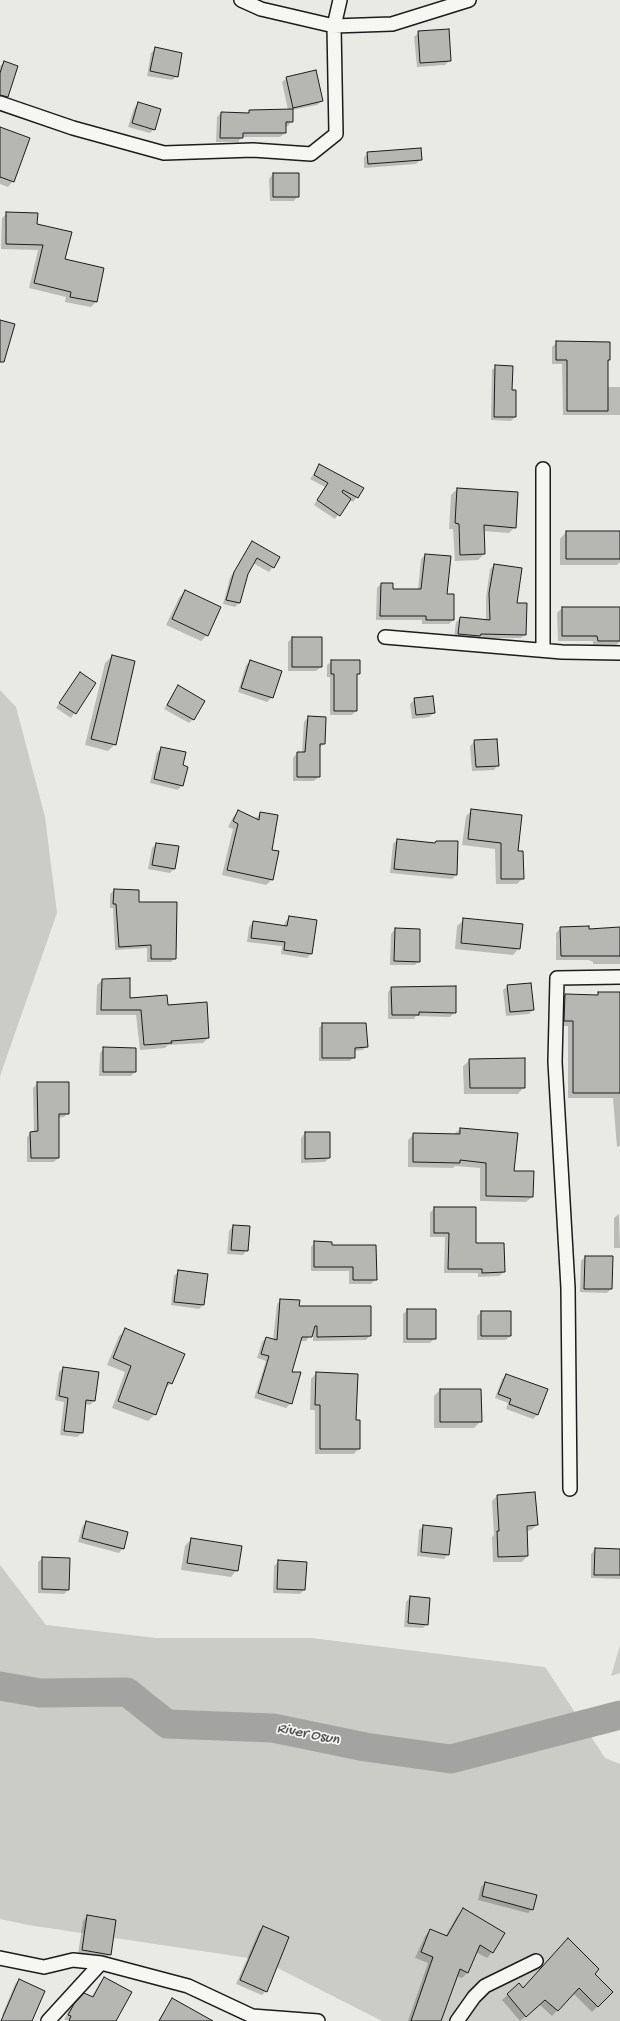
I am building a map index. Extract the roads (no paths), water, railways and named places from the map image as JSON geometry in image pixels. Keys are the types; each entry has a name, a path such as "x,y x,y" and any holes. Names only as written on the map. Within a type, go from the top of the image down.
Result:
{"street":[{"path":"241,0 261,9 334,26 392,24 469,0"},
{"path":"0,103 73,128 164,153 253,150 311,154 336,134 334,26 340,0"},
{"path":"543,468 543,650"},
{"path":"385,637 543,650 620,653"},
{"path":"570,1490 568,1288 555,1062 558,978 620,978"},
{"path":"0,1958 44,1966 73,1960 101,1963 188,1986 252,2016 318,2021"},
{"path":"457,2021 474,1997 485,1986 536,1961"},
{"path":"48,2021 101,1963"}],"waterway":[{"name":"River Osun","path":"0,1686 40,1693 127,1692 167,1724 273,1728 365,1747 451,1759 620,1715"}]}
